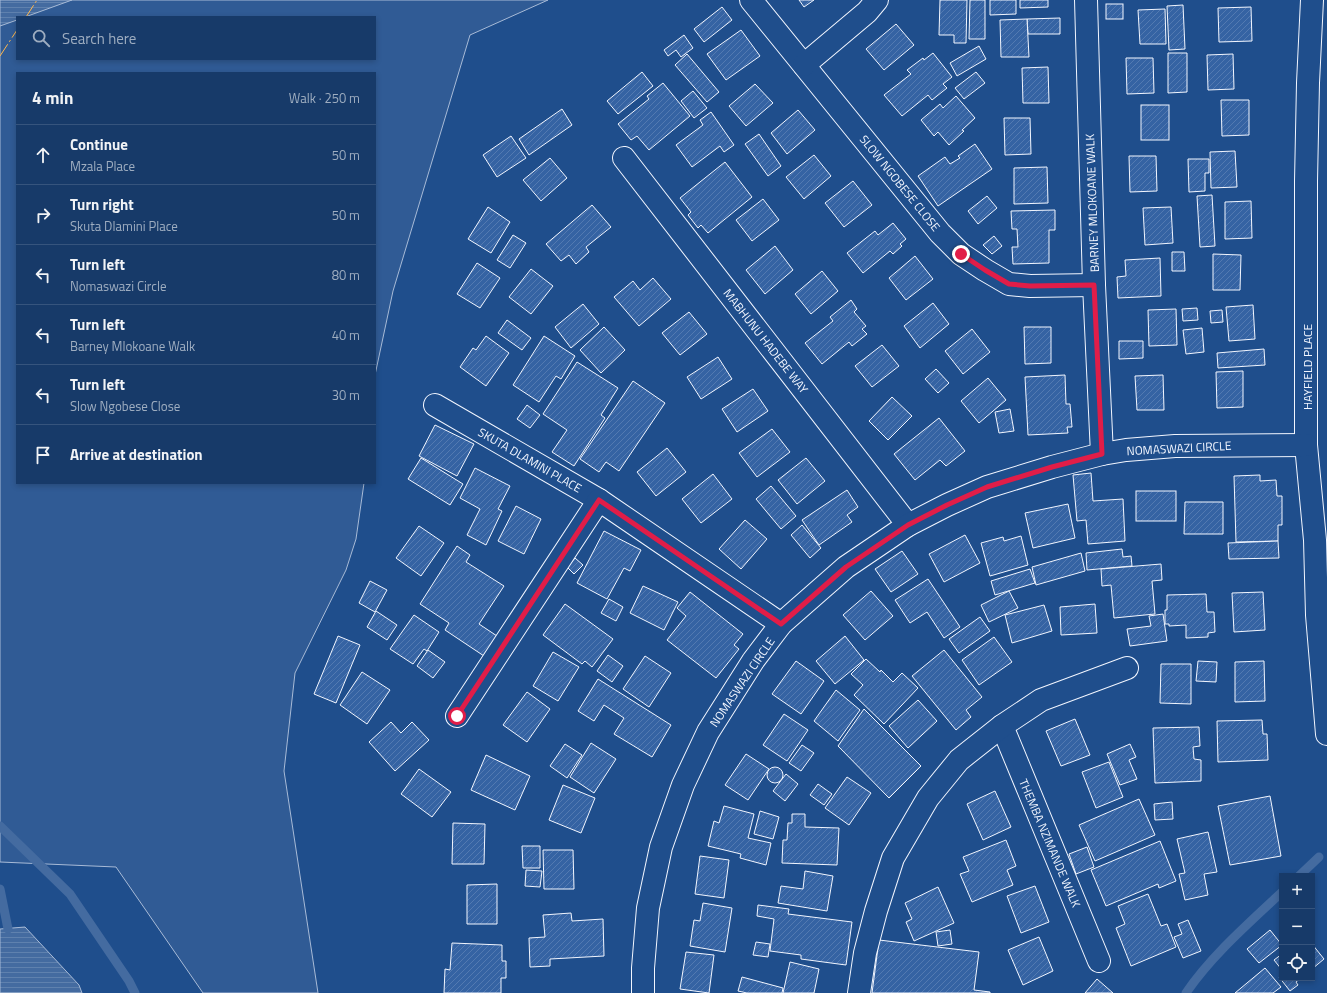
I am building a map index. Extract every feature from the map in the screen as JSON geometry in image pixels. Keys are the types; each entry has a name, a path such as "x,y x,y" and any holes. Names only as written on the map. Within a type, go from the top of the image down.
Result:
{"street":[{"name":"SLOW NGOBESE CLOSE","path":"751,0 940,233 961,254 1009,284 1030,286 1094,285"},
{"path":"804,65 867,12 877,0"},
{"name":"BARNEY MLOKOANE WALK","path":"1086,0 1094,285 1102,454"},
{"name":"HAYFIELD PLACE","path":"1312,0 1308,83 1306,181 1306,445 1315,540 1317,615 1327,734"},
{"name":"MABHUNU HADEBE WAY","path":"624,158 908,525"},
{"name":"SKUTA DLAMINI PLACE","path":"435,405 599,500 781,624"},
{"name":"NOMASWAZI CIRCLE","path":"643,993 643,968 648,908 661,847 683,786 708,732 753,661 781,624 846,567 908,525 947,505 987,487 1052,467 1102,454 1126,450 1175,446 1306,445"},
{"path":"457,716 599,500"},
{"path":"859,993 865,953 876,911 894,858 928,798 959,760 1002,726 1041,700 1127,668"},
{"name":"THEMBA NZIMANDE WALK","path":"1002,726 1099,961"}],"shaded area":[{"path":"0,0 548,0 470,35 393,291 376,370 376,72 16,72 16,484 364,484 356,539 346,570 295,673 284,771 318,993 203,993 116,867 0,862"},
{"path":"0,0 72,0 28,16 16,16 16,20 0,26"},
{"path":"25,927 79,985 82,993 0,993 0,929"}],"building":[{"path":"799,0 814,0 804,7"},
{"path":"940,0 967,0 966,43 954,43 954,35 939,35"},
{"path":"970,0 985,0 985,39 969,39"},
{"path":"990,0 1016,0 1016,14 990,15"},
{"path":"1020,0 1048,0 1048,7 1020,8"},
{"path":"1106,4 1123,4 1123,19 1106,19"},
{"path":"1183,5 1185,49 1169,50 1167,6"},
{"path":"722,7 732,20 704,42 694,29"},
{"path":"1251,7 1252,41 1219,42 1218,8"},
{"path":"1165,9 1166,44 1140,44 1138,10"},
{"path":"1060,18 1060,34 1028,34 1027,19"},
{"path":"1027,19 1029,57 1001,57 1000,20"},
{"path":"896,24 914,45 884,70 866,49"},
{"path":"741,30 760,56 726,80 707,54"},
{"path":"684,35 693,48 681,57 676,50 668,56 664,50"},
{"path":"979,46 986,59 957,76 950,63"},
{"path":"933,53 952,77 943,84 947,88 932,100 928,95 902,116 884,95 911,74 907,70 923,58 924,60"},
{"path":"1168,53 1187,53 1187,92 1168,93"},
{"path":"687,54 719,92 707,102 675,65"},
{"path":"1233,54 1234,89 1208,90 1207,55"},
{"path":"1126,58 1153,58 1154,93 1127,94"},
{"path":"1048,67 1049,103 1023,103 1022,68"},
{"path":"642,72 653,86 618,114 607,101"},
{"path":"976,72 985,83 964,99 955,88"},
{"path":"663,83 690,116 649,150 637,136 631,140 618,124 649,99 647,96"},
{"path":"755,84 773,103 746,126 729,106"},
{"path":"693,91 707,108 694,118 681,101"},
{"path":"956,96 975,118 949,145 938,132 934,136 921,120 940,104 943,108"},
{"path":"1221,100 1249,100 1249,135 1222,136"},
{"path":"1141,105 1169,105 1169,140 1141,140"},
{"path":"562,109 572,125 529,155 519,139"},
{"path":"798,110 815,130 787,154 771,133"},
{"path":"711,112 734,145 724,152 720,146 692,167 676,145 703,125 700,120"},
{"path":"1004,118 1030,118 1031,154 1005,155"},
{"path":"759,134 781,166 768,176 745,144"},
{"path":"511,136 526,158 497,177 483,155"},
{"path":"975,144 992,169 938,206 918,176 945,157 950,164 960,158 958,156"},
{"path":"1235,151 1237,187 1211,188 1210,152"},
{"path":"814,155 831,176 804,199 786,177"},
{"path":"1129,156 1156,156 1157,191 1130,192"},
{"path":"550,158 567,178 541,201 523,180"},
{"path":"1188,159 1209,159 1209,173 1205,173 1205,191 1189,192"},
{"path":"725,162 752,197 708,233 701,225 698,228 688,215 691,212 680,198"},
{"path":"1047,167 1048,203 1014,204 1014,168"},
{"path":"853,181 872,205 844,227 825,203"},
{"path":"1212,195 1215,246 1200,247 1197,196"},
{"path":"987,196 997,208 978,224 968,211"},
{"path":"763,199 779,220 752,241 736,220"},
{"path":"1251,201 1252,238 1225,239 1225,202"},
{"path":"592,205 611,227 586,247 589,252 576,264 569,255 561,261 546,244"},
{"path":"488,207 510,222 491,253 468,239"},
{"path":"1171,207 1173,243 1145,245 1143,208"},
{"path":"1055,210 1055,230 1049,230 1049,263 1013,264 1012,247 1018,247 1017,229 1012,229 1011,211"},
{"path":"893,223 906,239 900,244 902,246 893,254 890,251 863,273 847,253 875,231 878,235"},
{"path":"513,235 526,243 510,268 497,260"},
{"path":"994,236 1002,246 992,254 983,245"},
{"path":"775,246 793,270 765,294 746,270"},
{"path":"1172,252 1184,252 1185,271 1172,271"},
{"path":"1213,254 1241,255 1240,290 1213,290"},
{"path":"915,256 933,279 906,300 889,278"},
{"path":"1160,258 1161,296 1118,298 1117,277 1126,276 1125,260"},
{"path":"477,263 500,278 480,308 457,294"},
{"path":"531,269 553,286 531,314 509,297"},
{"path":"822,271 838,291 811,314 795,294"},
{"path":"653,278 671,299 639,326 614,297 633,281 640,290"},
{"path":"851,300 857,309 854,312 866,326 862,329 867,334 852,346 849,342 822,364 805,343 833,321 830,317"},
{"path":"933,303 949,324 920,348 904,326"},
{"path":"583,304 599,324 571,348 555,327"},
{"path":"1253,305 1255,339 1229,341 1226,307"},
{"path":"1197,308 1198,320 1183,321 1182,309"},
{"path":"1176,309 1177,345 1149,346 1148,310"},
{"path":"1222,310 1223,322 1211,323 1210,311"},
{"path":"689,312 707,334 680,355 662,333"},
{"path":"507,320 531,338 522,350 498,333"},
{"path":"604,327 625,350 601,373 580,350"},
{"path":"1024,327 1051,327 1051,363 1025,364"},
{"path":"1202,328 1204,352 1186,354 1183,330"},
{"path":"972,329 990,352 963,374 945,351"},
{"path":"486,336 509,353 486,386 460,367 473,348 476,350"},
{"path":"544,336 575,356 561,379 556,376 539,402 513,385"},
{"path":"1119,341 1143,341 1143,358 1119,359"},
{"path":"882,345 899,366 872,387 855,366"},
{"path":"1264,349 1265,365 1218,368 1217,353"},
{"path":"718,357 732,379 701,399 687,377"},
{"path":"577,362 618,388 601,415 605,418 574,466 552,452 567,430 543,414"},
{"path":"936,369 949,383 938,393 925,379"},
{"path":"1243,371 1243,407 1217,408 1216,372"},
{"path":"1065,375 1066,404 1070,404 1072,427 1067,427 1068,433 1028,435 1025,377"},
{"path":"1163,375 1164,410 1137,410 1135,376"},
{"path":"988,378 1006,400 979,423 961,401"},
{"path":"633,381 665,403 619,471 606,462 599,472 580,459"},
{"path":"753,389 768,411 737,432 722,409"},
{"path":"892,397 912,416 888,440 869,421"},
{"path":"527,405 540,415 530,428 517,419"},
{"path":"1010,409 1014,431 999,433 995,412"},
{"path":"939,418 965,451 946,466 940,460 915,480 894,454"},
{"path":"435,425 474,444 457,476 419,456"},
{"path":"772,429 790,452 757,477 739,453"},
{"path":"667,448 686,472 656,496 637,472"},
{"path":"421,458 463,484 450,505 408,479"},
{"path":"806,458 825,481 797,504 778,480"},
{"path":"475,468 510,486 498,509 502,511 486,545 467,535 480,509 460,498"},
{"path":"1091,473 1093,501 1123,499 1125,541 1088,544 1086,520 1077,521 1073,475"},
{"path":"713,474 732,499 701,523 682,499"},
{"path":"1260,475 1260,481 1276,480 1277,496 1282,496 1282,525 1278,525 1278,541 1236,542 1234,476"},
{"path":"771,486 796,516 781,529 756,499"},
{"path":"847,490 858,507 847,515 852,522 819,545 802,520"},
{"path":"1136,491 1176,491 1176,521 1136,521"},
{"path":"1185,502 1223,502 1223,534 1184,534"},
{"path":"1068,504 1075,538 1033,548 1025,513"},
{"path":"516,506 541,519 524,554 498,541"},
{"path":"745,520 767,539 741,569 719,549"},
{"path":"802,525 821,548 810,558 791,535"},
{"path":"419,526 444,543 421,576 396,558"},
{"path":"604,531 641,550 630,571 624,568 607,599 577,583"},
{"path":"965,535 980,563 944,582 929,554"},
{"path":"1021,536 1028,565 990,576 981,543 1003,537 1004,541"},
{"path":"1278,541 1279,558 1229,559 1228,543"},
{"path":"457,546 470,555 466,562 504,586 479,624 497,636 484,656 445,630 449,623 420,604"},
{"path":"1122,549 1123,557 1131,556 1132,566 1087,570 1086,553"},
{"path":"902,551 918,574 891,592 875,569"},
{"path":"1081,553 1085,571 1036,585 1032,567"},
{"path":"575,558 583,565 574,574 567,567"},
{"path":"1161,564 1162,580 1152,581 1155,614 1114,618 1111,585 1102,586 1101,569"},
{"path":"1030,569 1035,583 995,595 991,581"},
{"path":"928,579 960,627 944,638 927,612 910,623 895,600"},
{"path":"370,581 387,590 375,612 359,603"},
{"path":"643,586 678,602 664,630 630,613"},
{"path":"871,591 893,616 865,640 843,615"},
{"path":"1009,591 1018,608 989,622 981,605"},
{"path":"690,592 743,634 734,645 739,649 716,678 667,640 686,616 677,608"},
{"path":"1263,592 1265,630 1234,632 1232,593"},
{"path":"1206,594 1207,612 1214,612 1215,632 1208,633 1208,637 1186,638 1186,625 1169,626 1169,624 1165,624 1167,595"},
{"path":"609,599 623,607 616,621 601,613"},
{"path":"565,604 613,639 592,667 585,661 582,664 543,635"},
{"path":"1095,604 1097,633 1061,635 1060,607"},
{"path":"1044,605 1052,631 1012,643 1005,615"},
{"path":"376,611 397,625 387,640 367,627"},
{"path":"1163,614 1167,641 1130,646 1127,629 1151,626 1149,616"},
{"path":"414,615 439,632 427,651 424,649 413,664 390,649"},
{"path":"980,617 990,631 959,653 949,639"},
{"path":"338,636 360,645 336,703 314,694"},
{"path":"845,636 864,660 835,684 816,661"},
{"path":"994,637 1012,662 979,685 962,660"},
{"path":"428,650 445,662 433,678 417,666"},
{"path":"944,650 982,697 966,710 971,717 956,730 912,676"},
{"path":"553,652 579,667 558,701 533,686"},
{"path":"608,655 623,666 612,682 597,671"},
{"path":"645,656 671,673 649,707 623,689"},
{"path":"866,659 880,672 881,670 893,682 902,673 918,688 884,724 854,695 863,685 851,674"},
{"path":"796,661 824,681 801,714 772,694"},
{"path":"1198,661 1217,662 1216,682 1196,681"},
{"path":"1264,661 1265,701 1235,702 1235,662"},
{"path":"1161,664 1191,664 1191,704 1160,703"},
{"path":"362,672 390,690 367,724 340,705"},
{"path":"598,679 671,725 652,757 614,734 624,718 604,705 594,721 578,711"},
{"path":"836,690 860,710 838,741 814,721"},
{"path":"527,692 550,709 527,742 503,725"},
{"path":"918,700 937,721 908,748 889,726"},
{"path":"864,709 921,766 889,798 838,746"},
{"path":"784,714 808,730 787,761 763,745"},
{"path":"1075,719 1090,755 1061,766 1046,731"},
{"path":"1262,720 1263,734 1267,734 1268,760 1218,762 1217,721"},
{"path":"391,722 401,733 412,722 429,740 395,771 369,742"},
{"path":"1199,727 1200,746 1193,747 1194,759 1201,760 1201,781 1155,783 1153,728"},
{"path":"591,743 616,759 594,793 570,777"},
{"path":"565,744 582,755 567,778 550,766"},
{"path":"1130,744 1136,757 1129,760 1137,779 1120,785 1107,754"},
{"path":"802,745 814,753 801,771 789,763"},
{"path":"746,754 769,769 748,800 725,785"},
{"path":"486,755 530,776 515,810 471,790"},
{"path":"1109,762 1123,797 1096,808 1082,772"},
{"path":"775,767 782,772 783,775 778,782 775,783 768,778 767,775 772,768"},
{"path":"419,769 451,792 432,817 401,794"},
{"path":"786,774 798,784 785,801 773,791"},
{"path":"847,777 871,793 849,825 825,808"},
{"path":"818,784 832,794 824,805 810,795"},
{"path":"563,785 595,798 581,833 549,820"},
{"path":"995,791 1011,827 983,840 967,804"},
{"path":"1270,796 1281,856 1230,865 1218,806"},
{"path":"1139,799 1155,835 1095,861 1079,825"},
{"path":"1172,802 1173,819 1155,820 1154,804"},
{"path":"724,806 754,814 748,838 771,843 766,865 740,858 741,854 708,846 714,821 719,823"},
{"path":"760,811 779,817 773,839 754,834"},
{"path":"792,814 805,814 805,827 839,828 837,865 782,863 783,840 787,840 788,823 792,823"},
{"path":"453,823 485,824 484,864 452,864"},
{"path":"1208,832 1217,872 1204,874 1208,895 1185,900 1179,874 1185,873 1177,839"},
{"path":"1006,840 1016,866 1007,870 1013,885 972,902 960,874 969,871 963,857"},
{"path":"1160,841 1176,881 1159,888 1158,884 1106,906 1091,870"},
{"path":"522,846 540,846 540,868 523,868"},
{"path":"1087,847 1094,867 1076,874 1069,854"},
{"path":"543,850 573,850 574,889 544,889"},
{"path":"700,856 729,860 724,898 695,894"},
{"path":"526,870 542,871 540,887 525,886"},
{"path":"805,871 833,876 827,911 778,903 781,886 803,889"},
{"path":"497,884 497,924 467,924 467,885"},
{"path":"1035,886 1049,922 1021,933 1007,896"},
{"path":"938,887 954,923 914,941 906,922 912,919 905,903"},
{"path":"1148,894 1161,926 1167,924 1176,947 1131,966 1116,928 1125,924 1118,906"},
{"path":"703,903 732,908 725,952 690,946 694,920 700,921"},
{"path":"758,905 789,909 788,914 852,922 846,965 801,959 801,955 770,951 774,919 757,916"},
{"path":"571,913 572,921 603,919 604,956 550,959 550,966 530,967 529,938 545,937 543,915"},
{"path":"1188,920 1201,951 1183,958 1174,937 1182,934 1178,924"},
{"path":"950,930 952,944 938,946 936,932"},
{"path":"1270,930 1279,941 1279,947 1259,963 1247,949"},
{"path":"1039,937 1053,971 1023,985 1008,950"},
{"path":"879,940 979,952 974,990 990,993 872,993"},
{"path":"756,942 770,944 768,957 753,955"},
{"path":"452,943 502,945 502,961 506,961 506,978 501,978 501,993 444,993 445,969 450,970"},
{"path":"1315,948 1324,959 1315,966"},
{"path":"686,952 714,955 709,993 680,989"},
{"path":"1279,956 1279,966 1274,960"},
{"path":"790,962 819,969 814,993 783,993"},
{"path":"1265,968 1281,987 1273,993 1235,993"},
{"path":"742,977 783,988 782,993 747,993 738,991"},
{"path":"1097,979 1113,993 1085,993"},
{"path":"1282,981 1297,981 1296,982 1298,985 1290,991"}],"waterway":[{"path":"0,826 70,894 129,981 135,993"},
{"path":"1302,873 1319,857"},
{"path":"0,889 8,929"},
{"path":"1186,993 1219,953 1279,895"}],"power":[{"path":"27,16 37,0"},
{"path":"0,56 16,32"}],"route":[{"path":"457,716 599,500 781,624 846,567 908,525 987,487 1052,467 1102,454 1094,285 1030,286 1009,284 961,254"}]}
